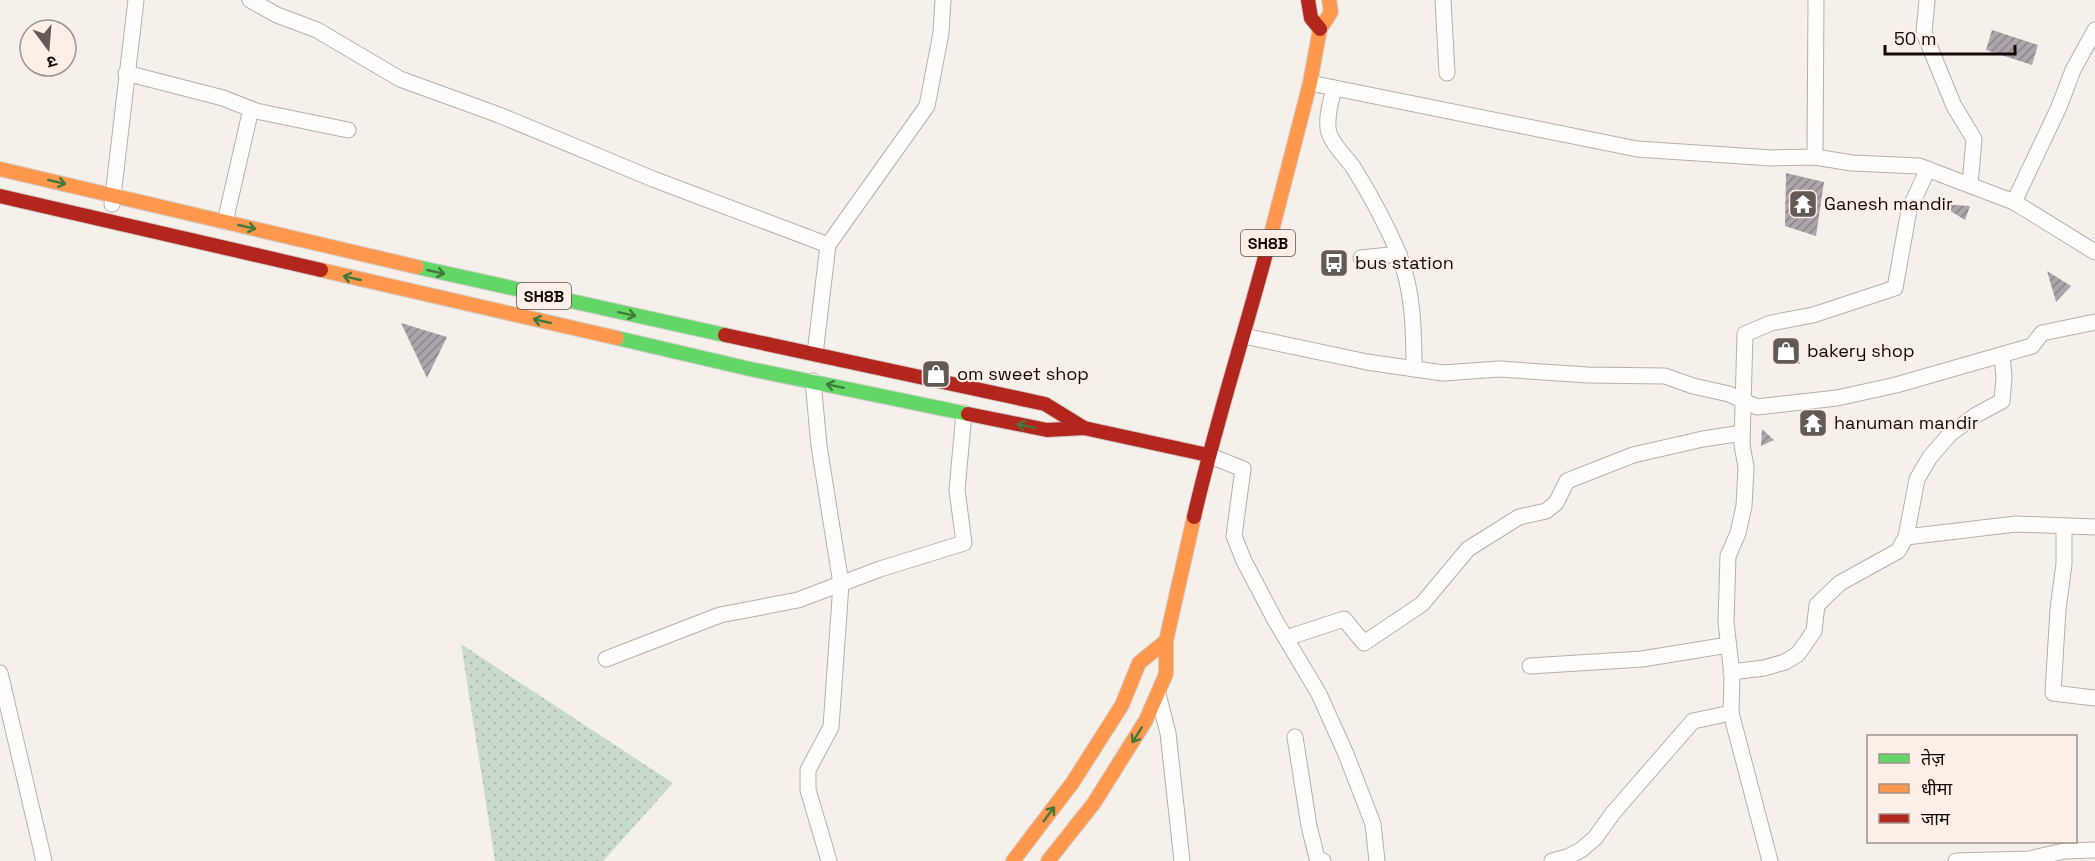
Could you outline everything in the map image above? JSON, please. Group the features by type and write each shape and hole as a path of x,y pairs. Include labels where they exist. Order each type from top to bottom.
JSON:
{"main road":[{"path":"1308,0 1311,18 1320,30"},
{"name":"SH8B","path":"0,196 813,381 1047,430 1084,428 1208,455 1244,336 1310,83 1320,30 1331,12 1329,0"},
{"name":"SH8B","path":"0,169 464,278 1045,405 1084,428"},
{"path":"1048,861 1094,803 1146,720 1166,674 1166,641 1208,455"},
{"path":"1013,861 1073,782 1122,705 1140,663 1166,641"}],"street":[{"path":"108,221 136,0"},
{"path":"250,0 277,15 316,30 400,79 499,115 643,175 828,245"},
{"path":"815,354 828,245 927,106 941,33 942,0"},
{"path":"1443,0 1447,73"},
{"path":"1815,157 1816,0"},
{"path":"1927,0 1924,33 1954,106 1974,139 1970,185"},
{"path":"2014,202 2059,107 2073,70 2095,30"},
{"path":"126,73 223,98 251,109 348,130"},
{"path":"1310,83 1637,149 1772,158 1815,157 1851,163 1919,166 2014,202 2095,252"},
{"path":"1334,88 1329,113 1329,132 1376,204 1399,254 1410,291 1414,369"},
{"path":"225,222 251,109"},
{"path":"1770,861 1731,713 1731,672 1726,622 1728,556 1738,533 1744,506 1746,468 1742,433 1744,334 1771,323 1813,315 1895,288 1900,250 1910,210 1928,169"},
{"path":"1361,258 1399,254"},
{"path":"1244,336 1367,362 1443,373 1499,369 1588,375 1665,376 1693,386 1729,394 1757,407 1837,398 1896,385 2032,346 2042,333 2095,322"},
{"path":"1731,672 1764,668 1785,662 1798,654 1814,631 1817,605 1840,583 1898,551 1906,537 1917,478 1930,456 1950,434 1976,415 2002,401 2004,378 2002,356"},
{"path":"813,381 819,446 841,584 831,727 808,770 808,790 829,861"},
{"path":"606,659 720,615 798,600 880,569 964,543 957,490 964,413"},
{"path":"1286,638 1344,618 1364,643 1422,604 1468,549 1519,518 1546,511 1556,503 1567,481 1634,455 1702,439 1742,433"},
{"path":"1208,455 1243,469 1234,536 1244,561 1319,694 1346,754 1373,824 1377,861"},
{"path":"1906,537 2016,524 2095,527"},
{"path":"2064,526 2064,564 2058,609 2053,693 2095,698"},
{"path":"1530,666 1642,659 1728,645"},
{"path":"0,673 44,861"},
{"path":"1158,694 1168,733 1182,861"},
{"path":"1552,861 1581,850 1594,838 1693,721 1731,713"},
{"path":"1295,737 1309,826 1317,858 1323,861"},
{"path":"1956,861 2029,859 2064,850 2095,850"}],"green space":[{"path":"461,644 673,783 603,861 495,861"}],"building":[{"path":"1992,30 2038,45 2032,65 1986,50"},
{"name":"Ganesh mandir","path":"1786,173 1824,182 1816,236 1785,226"},
{"path":"1939,204 1970,206 1965,220"},
{"path":"2047,271 2071,286 2056,302"},
{"path":"401,323 447,337 427,378"},
{"name":"bakery shop","path":"1796,337 1800,364 1775,363 1775,340"},
{"name":"hanuman mandir","path":"1802,418 1827,419 1811,428"},
{"path":"1762,429 1774,440 1761,446"}],"traffic: fast":[{"path":"417,267 725,335"},
{"path":"617,338 750,369 968,414"}],"traffic: slow":[{"path":"1269,242 1310,83 1320,29 1331,12 1329,0"},
{"path":"0,169 417,267"},
{"path":"321,270 617,338"},
{"path":"1048,861 1094,803 1146,720 1166,674 1166,641 1194,517"},
{"path":"1013,861 1073,782 1122,705 1139,663 1166,641"}],"traffic: jam":[{"path":"1308,0 1311,18 1320,29"},
{"path":"0,196 321,270"},
{"path":"1194,517 1269,242"},
{"path":"725,335 1045,404 1084,428"},
{"path":"968,414 1047,430 1084,428 1208,455"}],"place":[{"name":"Ganesh mandir","path":"1803,204"},
{"name":"bus station","path":"1334,263"},
{"name":"bakery shop","path":"1786,351"},
{"name":"om sweet shop","path":"936,374"},
{"name":"hanuman mandir","path":"1813,423"}]}
